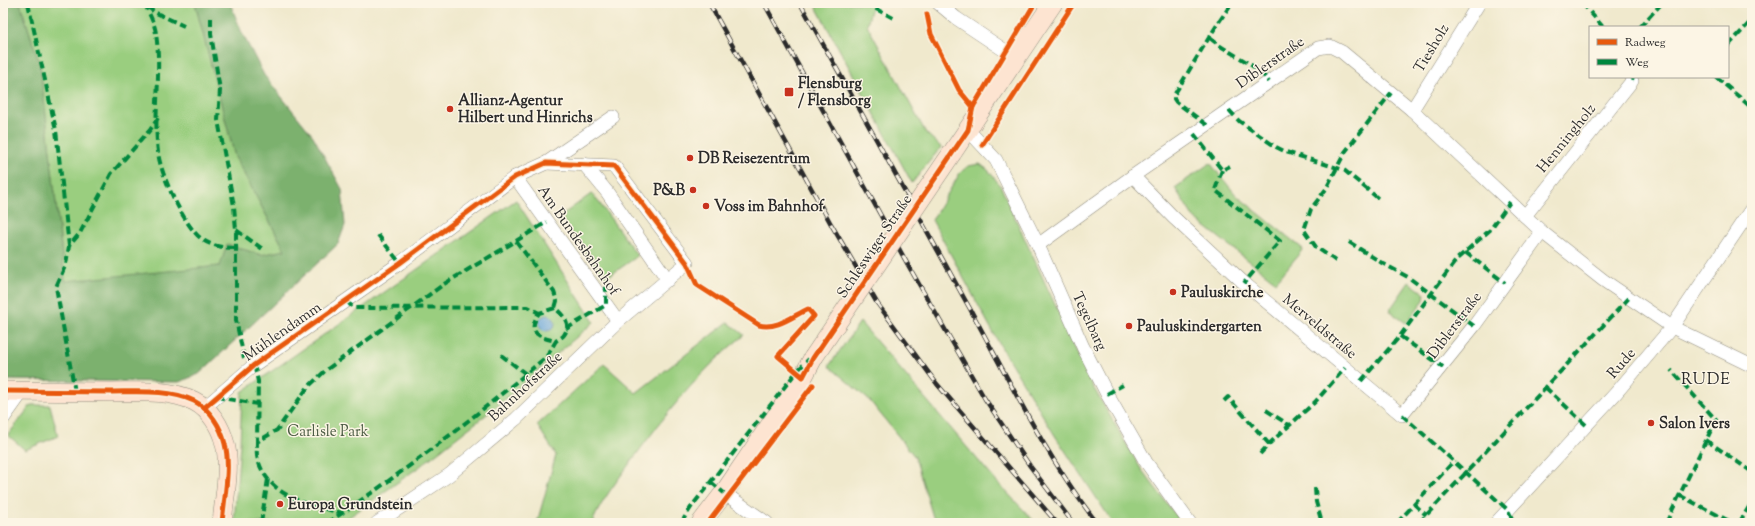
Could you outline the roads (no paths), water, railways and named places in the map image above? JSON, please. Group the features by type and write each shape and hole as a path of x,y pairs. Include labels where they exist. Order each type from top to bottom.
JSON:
{"main road":[{"name":"Schleswiger Straße","path":"701,523 803,377 814,358 1053,3"},
{"path":"3,391 156,392 183,397 194,401 204,408 214,419 225,444 227,457 222,523"}],"street":[{"path":"938,3 956,18 1016,58"},
{"name":"Tiesholz","path":"1412,110 1479,3"},
{"name":"Diblerstraße","path":"1038,245 1133,176 1318,48 1330,46 1342,52 1412,110 1524,216 1603,280 1672,327 1752,366"},
{"name":"Henningholz","path":"1524,216 1632,81"},
{"name":"Mühlendamm","path":"204,408 254,365 400,263 515,177 546,162 613,117"},
{"name":"Tegelbarg","path":"968,130 996,160 1038,245 1083,347 1107,394 1146,462 1190,523"},
{"name":"Am Bundesbahnhof","path":"546,162 614,166 688,263"},
{"path":"584,164 607,192 668,280"},
{"name":"Merveldstraße","path":"1133,176 1244,283 1402,415"},
{"name":"Am Bundesbahnhof","path":"515,177 618,321"},
{"name":"Rude","path":"1496,523 1616,393 1672,327 1752,208"},
{"name":"Diblerstraße","path":"1402,415 1474,326 1542,232"},
{"name":"Bahnhofstraße","path":"377,523 449,475 516,419 618,321 688,263"},
{"path":"3,419 23,391"},
{"path":"724,492 767,523"}],"water":[{"path":"544,315 550,315 555,320 553,329 550,331 544,331 539,326 539,320"}],"railway":[{"path":"709,3 831,224 877,303 937,384 1057,523"},
{"path":"764,3 908,265 985,399 1030,466 1073,523"},
{"path":"800,3 1029,418 1061,472 1097,523"}],"place":[{"name":"Flensburg / Flensborg","path":"789,92"},
{"name":"Allianz-Agentur Hilbert und Hinrichs","path":"450,109"},
{"name":"DB Reisezentrum","path":"690,158"},
{"name":"P&B","path":"693,190"},
{"name":"Voss im Bahnhof","path":"706,206"},
{"name":"Pauluskirche","path":"1173,292"},
{"name":"Pauluskindergarten","path":"1129,326"},
{"name":"Salon Ivers","path":"1651,423"},
{"name":"Europa Grundstein","path":"280,504"}],"district":[{"name":"RUDE","path":"1706,378"}],"park label":[{"name":"Carlisle Park","path":"328,431"}]}
